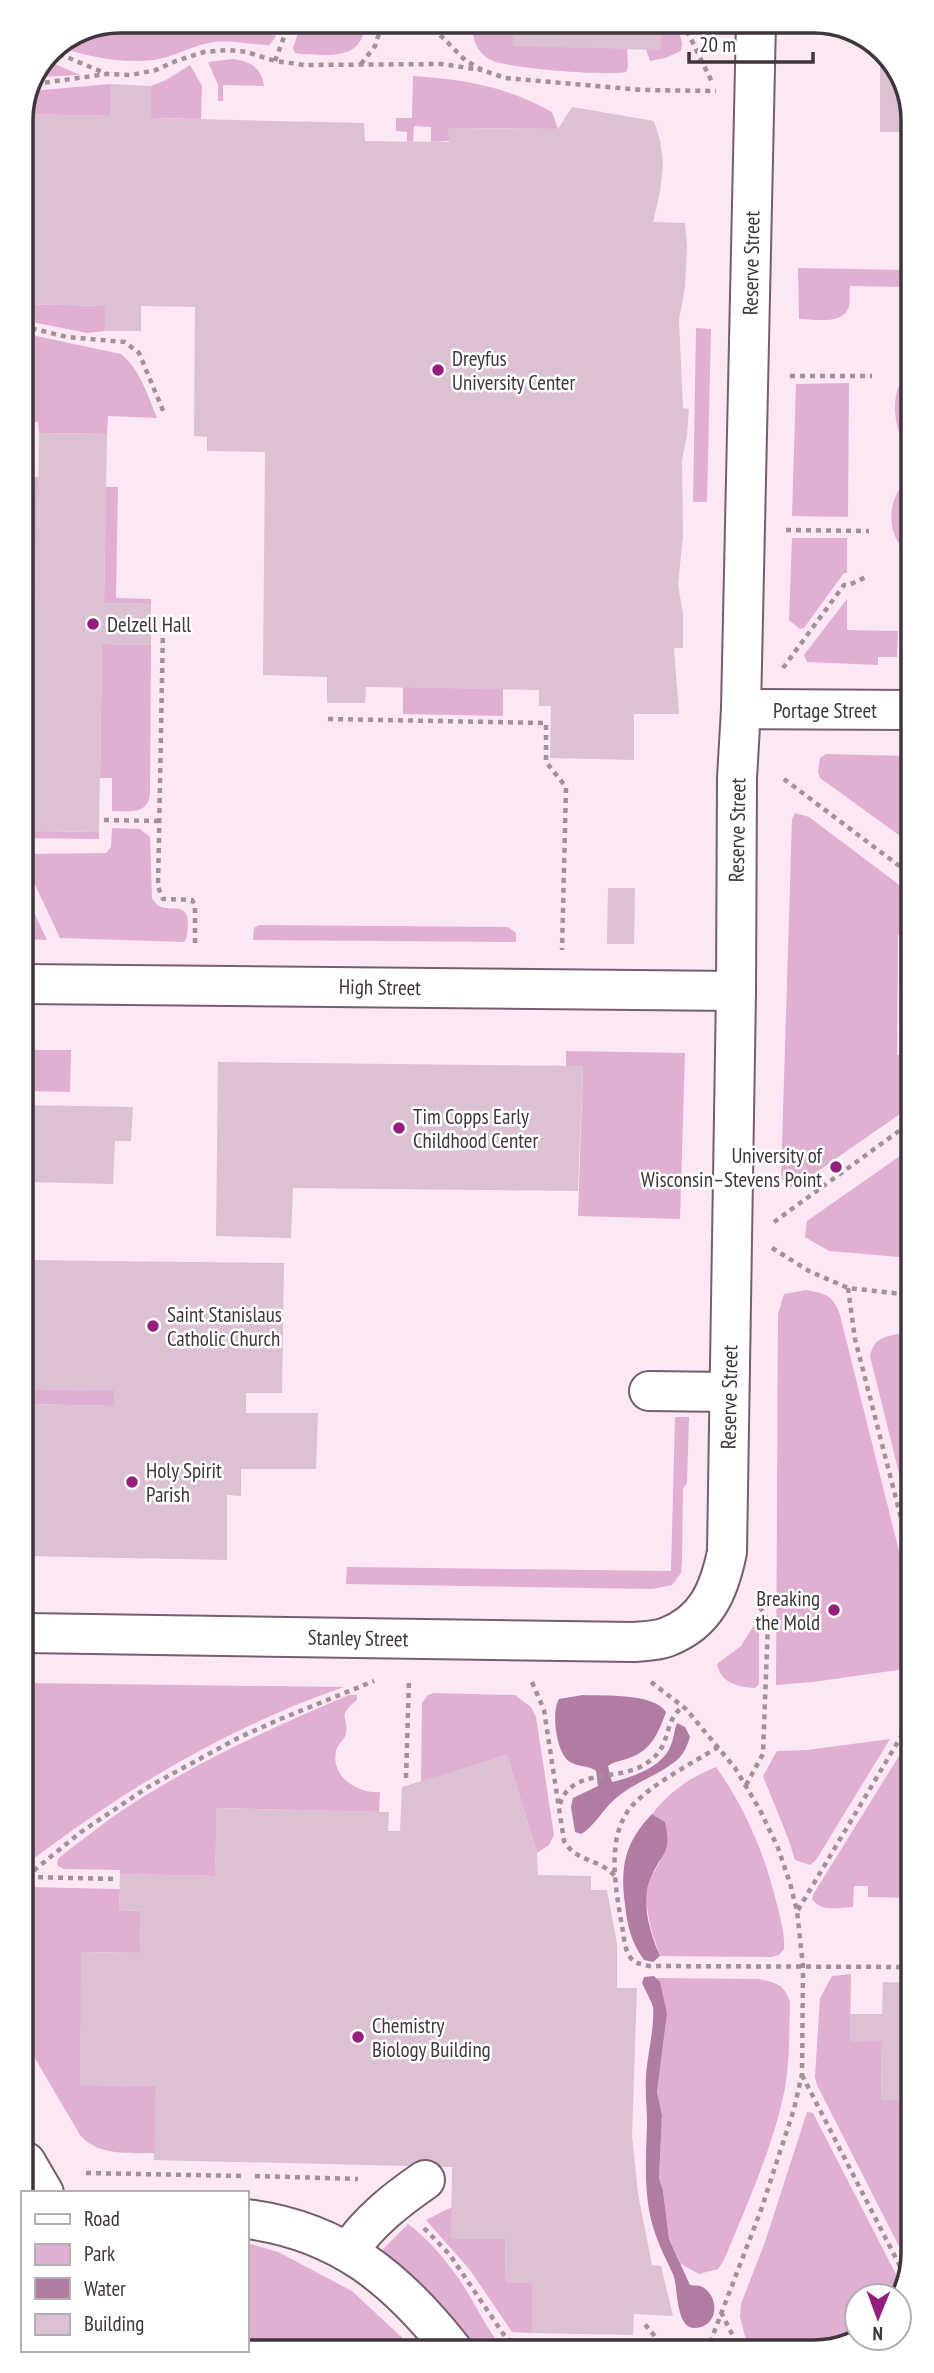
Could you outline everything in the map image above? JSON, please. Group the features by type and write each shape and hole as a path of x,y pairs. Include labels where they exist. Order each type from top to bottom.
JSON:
{"street":[{"name":"Reserve Street","path":"688,1627 707,1608 721,1581 727,1552 737,778 741,709 756,33"},
{"name":"Portage Street","path":"741,709 901,693"},
{"name":"High Street","path":"33,984 736,991"},
{"path":"649,1391 729,1392"},
{"name":"Stanley Street","path":"33,1633 634,1642 664,1638 688,1627"},
{"path":"33,2174 43,2191"},
{"path":"349,2251 360,2234 410,2191"},
{"path":"248,2219 288,2226 318,2236 349,2251 401,2294 444,2340"}],"path":[{"path":"275,61 286,33"},
{"path":"360,65 375,46 379,33"},
{"path":"438,33 465,60 482,70"},
{"path":"42,83 107,74 131,75 156,70 204,52 227,50 304,65 440,64 482,70 505,78 561,84 642,90 718,91 688,33"},
{"path":"63,56 107,74"},
{"path":"33,329 67,337 125,342 139,354 164,413"},
{"path":"782,376 872,376"},
{"path":"778,530 869,531"},
{"path":"781,670 844,585 868,576"},
{"path":"163,628 159,894 163,899 192,900 195,905 195,950"},
{"path":"328,719 546,723 546,762 566,788 562,951"},
{"path":"784,779 901,867"},
{"path":"104,820 160,821"},
{"path":"770,1224 901,1129"},
{"path":"771,1247 809,1271 848,1288 901,1294"},
{"path":"848,1288 855,1339 901,1518"},
{"path":"746,1785 763,1754 768,1621 757,1602"},
{"path":"33,1871 92,1824 148,1787 238,1738 382,1678"},
{"path":"406,1778 409,1679"},
{"path":"532,1682 544,1710 564,1841 576,1855 600,1863 616,1878"},
{"path":"651,1682 682,1706 718,1747 746,1785 778,1848 797,1911 803,1966 802,2074 794,2109 781,2154 711,2340"},
{"path":"559,1807 568,1789 579,1783 595,1777 628,1772 656,1756 665,1744 675,1713 682,1706"},
{"path":"797,1911 901,1736"},
{"path":"718,1747 638,1800 627,1812 618,1831 616,1878 625,1947 630,1956 637,1964 657,1966 901,1967"},
{"path":"33,1877 118,1879"},
{"path":"802,2074 900,2266"},
{"path":"410,2191 410,2214 450,2255 494,2322 509,2340"},
{"path":"721,2311 736,2340"},
{"path":"643,2322 658,2340"}],"green space":[{"path":"120,33 276,33 269,45 215,42 147,61 108,59 70,50 87,40"},
{"path":"298,33 363,33 354,48 341,54 295,53 293,48"},
{"path":"473,33 562,33 627,49 628,67 626,72 598,73 534,69 499,63 484,55"},
{"path":"661,33 680,33 681,51 650,61 646,49 660,50"},
{"path":"233,59 254,66 261,74 264,86 223,85 223,101 218,101 218,85 208,62"},
{"path":"55,64 80,75 46,77"},
{"path":"190,65 202,86 201,119 151,118 151,86"},
{"path":"413,76 467,82 519,96 552,112 558,129 449,128 449,141 431,142 431,127 414,126 413,142 407,141 407,132 396,131 396,118 412,118"},
{"path":"110,84 110,116 33,114 39,90"},
{"path":"798,268 901,270 901,287 850,286 849,307 839,317 826,320 799,319"},
{"path":"33,304 105,306 105,331 87,333 33,322"},
{"path":"696,328 711,329 707,502 693,502"},
{"path":"33,335 121,354 138,375 157,418 108,416 107,434 39,433 38,422 33,422"},
{"path":"901,382 901,433 895,409"},
{"path":"849,383 848,517 792,516 796,384"},
{"path":"33,477 38,477 36,595 33,595"},
{"path":"106,487 118,487 116,598 151,599 151,604 104,603"},
{"path":"901,487 901,546 892,527 891,516 896,495"},
{"path":"792,538 847,538 847,573 844,573 804,628 800,629 789,620"},
{"path":"847,599 847,630 898,631 897,657 878,657 878,665 807,662 804,655"},
{"path":"102,644 151,645 150,795 141,809 112,811 112,778 100,778"},
{"path":"403,687 503,689 503,716 403,714"},
{"path":"826,754 901,756 901,836 820,778 820,758"},
{"path":"795,813 809,817 901,886 897,1055 901,1055 901,1113 798,1185 790,1187 781,1178 792,819"},
{"path":"112,828 140,829 150,837 152,898 162,907 184,911 188,925 184,942 60,938 33,880 33,854 106,853 111,847"},
{"path":"33,831 99,832 99,839 33,838"},
{"path":"33,910 47,940 33,939"},
{"path":"259,925 508,927 516,933 516,942 253,940 254,928"},
{"path":"33,1050 71,1050 70,1092 33,1091"},
{"path":"566,1051 685,1053 680,1219 578,1216 583,1067 566,1067"},
{"path":"901,1155 901,1257 829,1251 805,1237 807,1221"},
{"path":"806,1290 828,1296 835,1303 840,1315 901,1559 901,1670 776,1685 778,1314 784,1294"},
{"path":"901,1334 901,1482 870,1356 874,1346 888,1336"},
{"path":"33,1389 114,1390 114,1406 33,1404"},
{"path":"675,1417 689,1417 687,1483 683,1489 681,1573 672,1585 653,1589 346,1584 347,1567 671,1571"},
{"path":"755,1624 759,1630 759,1684 755,1688 726,1680 717,1664 741,1646"},
{"path":"33,1683 344,1687 259,1721 179,1762 33,1859"},
{"path":"349,1695 357,1695 357,1700 345,1713 346,1734 337,1748 337,1767 346,1781 354,1786 380,1792 379,1812 217,1808 215,1876 120,1874 120,1870 63,1869 57,1865 61,1856 148,1794 204,1762"},
{"path":"428,1695 515,1695 531,1707 536,1717 554,1835 549,1845 537,1853 507,1755 421,1782 422,1703"},
{"path":"890,1739 816,1860 810,1865 795,1860 763,1776 777,1751 807,1750"},
{"path":"901,1753 901,1898 868,1897 868,1886 854,1886 853,1907 830,1908 815,1903 812,1899"},
{"path":"716,1767 745,1814 766,1865 783,1931 784,1949 779,1955 660,1956 645,1897 650,1878 660,1862 665,1822 652,1814 681,1786"},
{"path":"33,1887 120,1889 119,1910 141,1911 140,1953 82,1952 80,2085 156,2086 155,2153 105,2150 87,2142 80,2135 33,2055"},
{"path":"851,1974 850,2041 882,2041 881,2099 901,2100 901,2250 817,2085 815,2077 820,1998 832,1976"},
{"path":"656,1978 759,1979 779,1985 790,2002 789,2056 785,2088 766,2154 724,2260 718,2269 699,2274 681,2264 669,2239 659,2178 662,2115 657,2092 667,2014"},
{"path":"807,2112 813,2113 897,2276 896,2281 843,2282 843,2335 831,2338 746,2340 740,2317 741,2304 765,2242"},
{"path":"452,2207 452,2238 505,2239 506,2283 532,2283 532,2333 512,2332 470,2270 426,2220"},
{"path":"408,2224 426,2239 449,2266 495,2338 469,2338 442,2305 382,2250"},
{"path":"248,2243 278,2252 352,2291 405,2340 248,2340"}],"water":[{"path":"583,1695 651,1701 666,1712 649,1746 637,1755 608,1766 612,1782 638,1774 661,1759 671,1745 677,1723 685,1727 690,1737 677,1760 622,1793 581,1834 575,1832 571,1807 573,1798 598,1786 596,1771 573,1764 565,1757 558,1742 555,1713 559,1699"},
{"path":"652,1814 665,1822 667,1833 667,1847 651,1877 646,1896 650,1927 660,1956 653,1962 644,1960 630,1933 623,1878 630,1845"},
{"path":"654,1976 660,1982 667,2014 657,2092 662,2115 659,2178 669,2239 690,2285 700,2286 713,2300 714,2313 707,2324 701,2327 692,2328 682,2318 673,2274 656,2236 648,2204 646,2082 653,2007 642,1983 644,1977"}],"building":[{"path":"514,33 661,33 660,50 513,46"},
{"path":"881,65 896,92 901,132 880,132"},
{"name":"Dreyfus University Center","path":"110,84 151,86 151,118 364,123 365,141 449,142 448,128 558,129 572,107 654,121 663,163 653,222 685,223 687,246 685,287 679,320 683,408 689,409 682,460 683,535 678,585 683,614 683,648 674,648 679,714 634,714 634,760 550,758 551,706 539,706 539,690 366,687 365,703 327,703 327,677 263,675 265,452 207,451 207,437 194,436 195,307 141,306 141,331 105,331 105,306 33,304 33,114 110,116"},
{"name":"Delzell Hall","path":"39,433 107,434 104,603 151,604 151,645 102,644 99,832 33,831 33,595 36,595"},
{"path":"608,888 635,888 634,944 607,944"},
{"name":"Tim Copps Early Childhood Center","path":"218,1062 583,1066 578,1191 293,1188 291,1238 216,1236"},
{"path":"33,1105 133,1107 131,1141 115,1141 113,1184 33,1182"},
{"path":"33,1260 284,1263 282,1393 246,1393 246,1413 318,1413 316,1469 241,1469 241,1496 227,1495 227,1560 33,1556 33,1404 114,1406 114,1390 33,1389"},
{"name":"Chemistry Biology Building","path":"507,1755 537,1853 538,1875 591,1876 591,1890 607,1890 617,1944 617,1988 637,1988 632,2135 638,2194 652,2265 661,2266 673,2316 634,2314 633,2335 532,2333 532,2283 506,2283 505,2239 451,2239 452,2167 154,2160 156,2086 80,2085 81,1952 140,1953 141,1911 119,1910 120,1874 215,1876 216,1808 389,1812 388,1831 400,1831 402,1787"},
{"path":"883,1982 901,1983 901,2100 881,2100 882,2041 850,2042 850,2014 882,2014"}],"place":[{"name":"Dreyfus University Center","path":"438,370"},
{"name":"Delzell Hall","path":"93,624"},
{"name":"Tim Copps Early Childhood Center","path":"399,1128"},
{"name":"University of Wisconsin–Stevens Point","path":"836,1167"},
{"name":"Saint Stanislaus Catholic Church","path":"153,1326"},
{"name":"Holy Spirit Parish","path":"132,1482"},
{"name":"Breaking the Mold","path":"834,1610"},
{"name":"Chemistry Biology Building","path":"358,2037"}]}
